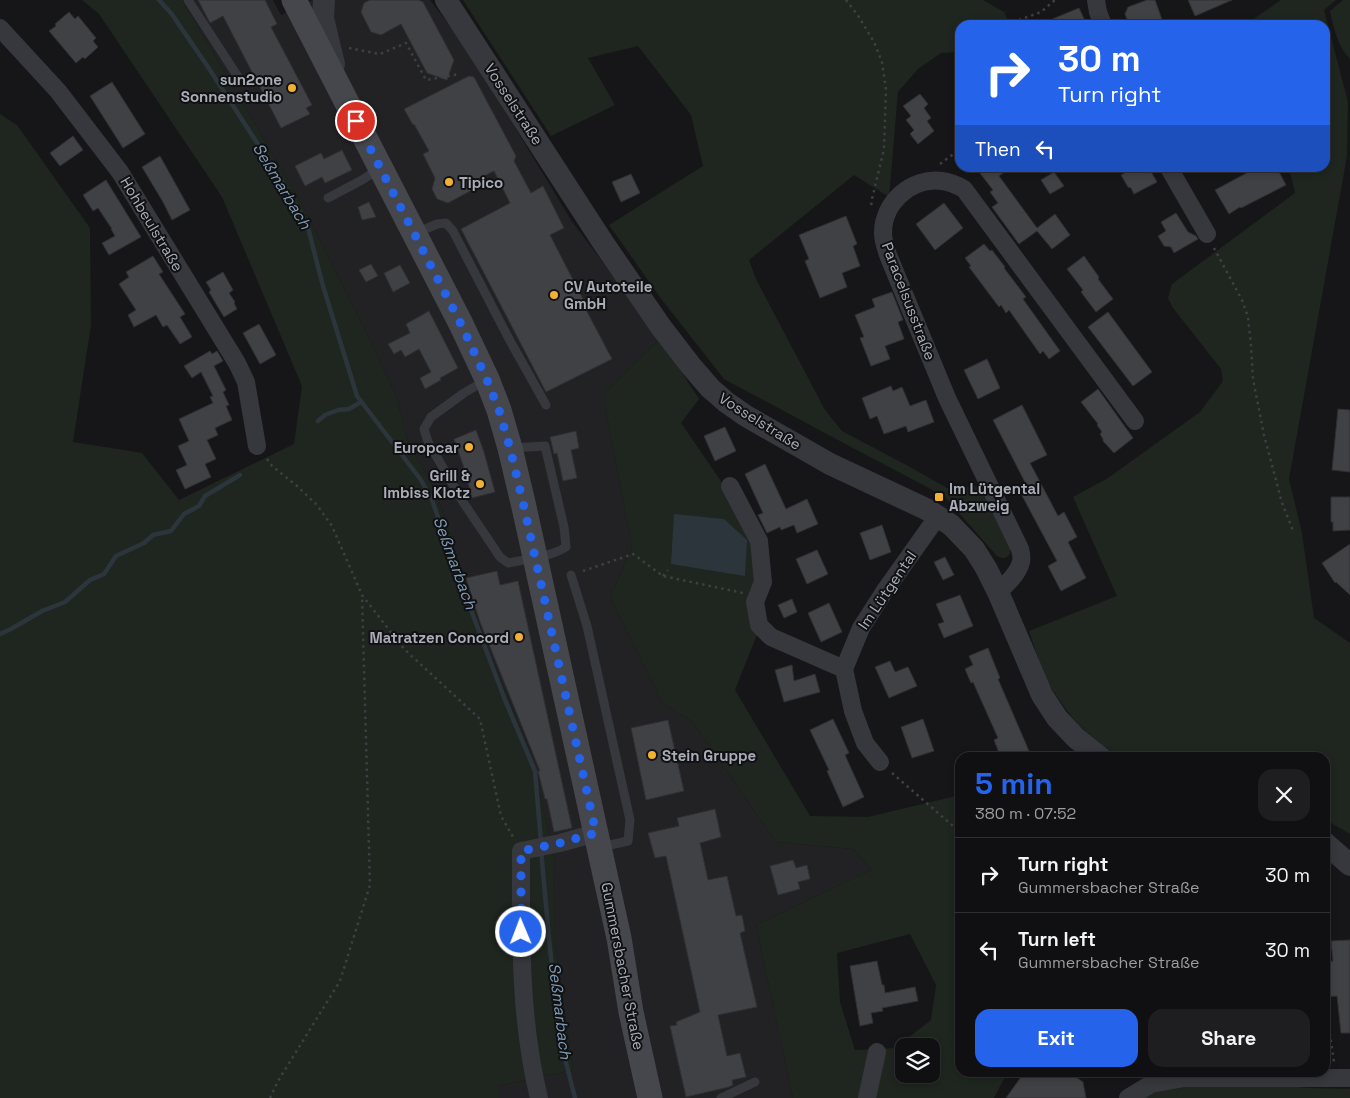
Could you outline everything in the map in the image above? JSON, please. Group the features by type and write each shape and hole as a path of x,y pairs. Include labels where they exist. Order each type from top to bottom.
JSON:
{"main road":[{"name":"Gummersbacher Straße","path":"294,0 461,324 499,410 510,448 619,938 631,1012 650,1098"}],"street":[{"path":"324,0 323,18 340,90"},
{"name":"Vosselstraße","path":"446,0 604,244 661,327 691,366 710,388 746,416 830,464 919,506 951,525 974,549 986,568 1042,695 1057,718 1076,738 1094,752"},
{"path":"1096,0 1101,20"},
{"name":"Hohbeulstraße","path":"0,28 58,91 125,180 237,363 246,382 257,446"},
{"path":"1170,172 1207,234"},
{"name":"Paracelsusstraße","path":"998,592 1009,583 1016,572 1021,561 1020,549 947,398 888,255 883,231 885,220 894,201 915,184 928,181 941,181 964,189 1135,421"},
{"path":"730,486 759,541 763,582 754,602 759,625 771,637 844,669 853,711 865,743 880,762"},
{"name":"Im Lütgental","path":"844,669 861,628 938,516"},
{"path":"539,1098 532,1071 524,1009 521,851 560,843 597,840"},
{"path":"1330,847 1350,865"},
{"path":"868,1098 877,1052"},
{"path":"1128,1098 1151,1084 1184,1078 1211,1077"},
{"path":"1317,1077 1343,1078"}],"lane":[{"path":"188,0 240,80"},
{"path":"328,198 362,180 380,167"},
{"path":"414,234 437,224 446,223 453,231 509,340 546,405"},
{"path":"487,380 464,393 431,416 424,429 428,442 463,502 500,557 508,563 561,551 566,547 564,527 545,446 510,448"},
{"path":"571,575 587,626 630,820 628,842 597,840"},
{"path":"721,1098 755,1082"}],"path":[{"path":"846,0 874,42 882,62 886,90 884,149 872,198 871,210 872,220 883,231"},
{"path":"1019,20 1042,12 1055,0"},
{"path":"328,44 380,54 406,43 426,80 459,74"},
{"path":"940,164 955,153"},
{"path":"1207,234 1242,300 1248,317 1252,379 1264,435 1282,503 1294,533"},
{"path":"257,446 272,466 317,505 332,526 362,596 404,649 480,719 501,816 521,851"},
{"path":"571,575 633,554 663,576 744,593 754,602"},
{"path":"663,576 668,570"},
{"path":"270,1098 278,1081 340,981 370,885 362,596"},
{"path":"880,762 955,828"},
{"path":"1330,1022 1343,1078"}],"shaded area":[{"path":"82,0 182,0 300,201 396,396 409,445 436,492 486,645 529,748 554,856 555,943 573,1070 498,1086 498,1098 0,1098 0,114 17,125 90,228 91,325 73,442 142,453 179,500 294,444 302,386 222,197 99,14"},
{"path":"182,0 273,0 281,15 312,0 430,0 468,50 571,220 660,339 603,395 632,548 610,597 663,704 692,721 776,842 854,849 871,870 756,925 793,1098 498,1098 498,1086 573,1070 555,943 554,856 529,748 486,645 436,492 409,445 396,396 300,201"},
{"path":"463,0 983,0 1004,12 1008,20 955,20 955,52 941,53 918,69 898,92 889,197 854,175 749,260 756,279 825,410 842,431 947,488 981,486 1010,547 1009,556 1001,558 997,556 944,496 724,379 662,300 609,225 703,166 691,115 638,46 588,58 615,105 551,136"},
{"path":"1281,0 1336,0 1324,10 1327,20 1252,20"},
{"path":"1343,0 1350,0 1350,59 1339,43 1330,11"},
{"path":"1330,33 1348,102 1347,156 1289,479 1302,533 1314,618 1350,643 1350,834 1330,823 1330,752 1112,752 1086,731 1064,707 1045,678 1029,631 1117,596 1073,497 1108,478 1200,412 1223,381 1221,369 1173,308 1168,298 1172,284 1295,193 1290,172 1330,172"},
{"path":"660,339 699,399 681,423 725,487 755,540 758,632 735,690 810,816 868,817 955,796 955,1077 1005,1077 994,1098 793,1098 756,925 871,870 854,849 776,842 692,721 663,704 610,597 632,548 603,395","holes":["910,934 936,985 931,1020 908,1038 940,1038 940,1083 895,1083 895,1048 855,1050 840,1002 837,953"]},
{"path":"674,514 724,519 747,540 745,576 671,564"},
{"path":"1170,1085 1273,1085 1350,1089 1350,1098 1137,1098"}],"building":[{"path":"198,0 265,0 277,24 271,27 312,105 306,108 310,114 281,128 223,16 210,23"},
{"path":"370,0 418,0 423,2 454,60 447,80 427,73 401,24 381,35 371,32 361,12 364,3"},
{"path":"1147,0 1155,0 1162,20 1128,20 1125,14 1128,7"},
{"path":"1188,0 1232,0 1195,16"},
{"path":"1079,8 1085,20 1050,20"},
{"path":"69,12 75,19 78,16 96,38 93,41 98,47 85,59 83,57 76,63 49,31"},
{"path":"469,76 474,77 516,156 514,161 531,193 543,186 564,228 550,235 612,359 546,392 461,229 510,203 494,171 472,182 476,188 448,203 437,199 432,189 435,178 423,154 429,151 404,109"},
{"path":"112,82 145,134 123,148 90,96"},
{"path":"920,94 928,104 924,108 931,118 927,121 934,131 918,144 910,134 914,130 906,120 911,116 903,106"},
{"path":"73,136 83,150 60,166 50,153"},
{"path":"342,150 352,170 325,183 322,177 305,186 295,166 321,153 324,159"},
{"path":"160,156 190,210 172,220 142,167"},
{"path":"979,172 1004,172 999,176 1037,228 1055,214 1070,235 1052,249 1037,231 1019,244 992,207 998,203 990,192 993,190"},
{"path":"1054,172 1064,186 1050,194 1041,180"},
{"path":"1127,172 1151,172 1157,182 1134,194 1121,175"},
{"path":"1249,172 1279,172 1286,185 1229,214 1215,190"},
{"path":"631,174 640,193 621,202 612,182"},
{"path":"106,180 141,237 109,255 102,243 115,236 112,229 98,208 93,211 83,195"},
{"path":"369,202 376,217 362,220 358,207"},
{"path":"944,203 963,228 935,250 916,224"},
{"path":"1176,213 1188,232 1198,239 1174,253 1171,247 1164,246 1158,236 1166,231 1161,222"},
{"path":"846,216 857,244 853,246 860,266 842,273 847,287 820,298 805,261 809,259 799,235"},
{"path":"984,244 990,251 992,250 1005,267 1026,297 1023,299 1060,351 1049,359 1043,351 1040,354 1009,310 1006,313 1001,305 999,307 969,267 971,266 965,258"},
{"path":"153,256 163,272 159,274 185,314 180,317 192,337 180,344 167,325 163,327 156,315 134,327 128,315 136,310 119,284 129,277 126,272"},
{"path":"1084,256 1113,299 1096,312 1081,292 1083,290 1067,269"},
{"path":"371,264 378,276 366,282 359,270"},
{"path":"400,265 410,283 393,292 384,273"},
{"path":"223,272 233,290 229,293 237,309 224,317 209,292 211,290 206,282"},
{"path":"892,292 903,320 898,322 904,339 885,346 890,359 871,366 860,338 864,337 855,315 875,307 872,299"},
{"path":"429,311 458,368 425,389 420,378 431,372 419,349 405,357 401,350 394,354 388,344 410,333 406,324"},
{"path":"1108,312 1152,372 1133,386 1088,327"},
{"path":"259,324 276,355 260,364 243,333"},
{"path":"210,351 212,354 217,351 223,361 214,366 226,390 223,392 229,405 226,406 232,420 215,428 218,435 207,440 216,459 205,464 211,477 185,489 176,470 187,465 178,446 189,441 179,419 213,403 210,397 213,396 201,372 192,378 184,366"},
{"path":"987,359 1000,388 978,399 964,370"},
{"path":"891,386 893,391 902,387 910,406 926,400 934,422 908,432 906,426 884,434 877,416 870,419 862,398"},
{"path":"1098,389 1133,438 1114,453 1103,441 1100,434 1102,432 1098,424 1081,402"},
{"path":"1022,405 1047,455 1030,463 1058,516 1064,512 1077,537 1068,542 1086,578 1061,591 1048,566 1057,561 1019,490 1027,486 993,420"},
{"path":"1338,409 1350,410 1350,472 1332,470"},
{"path":"725,427 736,451 715,461 704,436"},
{"path":"476,430 495,492 472,498 454,439"},
{"path":"576,431 579,448 571,450 577,478 563,481 557,453 554,454 550,437"},
{"path":"765,464 786,509 807,499 818,524 797,533 794,525 781,530 780,527 767,533 758,515 763,513 745,474"},
{"path":"1331,497 1350,497 1350,530 1333,531"},
{"path":"882,525 891,552 870,560 860,533"},
{"path":"1350,544 1350,595 1335,583 1322,563"},
{"path":"817,550 828,574 807,584 796,559"},
{"path":"945,557 954,575 943,580 934,562"},
{"path":"497,571 500,585 518,581 572,828 554,832 547,799 545,799 538,771 540,771 480,622 466,578"},
{"path":"960,595 973,626 944,638 938,624 944,622 936,604"},
{"path":"792,599 797,612 784,618 778,605"},
{"path":"829,603 842,632 821,642 808,613"},
{"path":"988,648 1000,678 998,679 1029,752 999,752 994,740 998,738 973,682 971,683 965,669 973,665 969,656"},
{"path":"890,661 895,672 908,667 917,686 889,698 875,667"},
{"path":"792,665 794,681 815,674 820,692 784,702 775,670"},
{"path":"833,719 849,753 845,755 864,797 843,807 827,771 829,770 810,730"},
{"path":"923,719 934,751 912,758 901,727"},
{"path":"668,720 684,791 646,800 631,728"},
{"path":"715,809 721,837 700,843 708,880 727,876 736,916 742,915 745,931 740,933 757,1007 718,1015 727,1056 740,1053 746,1077 732,1080 733,1085 729,1087 686,1097 670,1026 677,1025 676,1022 700,1012 666,856 655,858 648,833 679,826 677,818"},
{"path":"793,860 796,868 807,865 810,879 798,882 800,889 778,895 770,866"},
{"path":"1350,940 1350,1033 1341,1033 1337,996 1330,997 1330,961 1333,961 1331,941"},
{"path":"877,961 885,993 915,987 918,1001 882,1008 883,1011 871,1013 873,1023 860,1026 850,966"},
{"path":"1021,1077 1076,1077 1083,1082 1086,1098 1006,1098"}],"waterway":[{"name":"Seßmarbach","path":"159,0 171,13 208,67 307,224 323,286 357,396 421,480 432,500 505,700 535,771 541,842"},
{"path":"318,421 325,415 338,410 349,409 361,402"},
{"path":"0,634 42,611 65,602 90,580 104,574 116,556 144,543 153,535 171,531 184,514 199,506 205,496 240,475"},
{"name":"Seßmarbach","path":"541,850 561,1043 575,1098"}],"place":[{"name":"sun2one Sonnenstudio","path":"292,88"},
{"name":"Tipico","path":"449,182"},
{"name":"CV Autoteile GmbH","path":"554,295"},
{"name":"Europcar","path":"469,447"},
{"name":"Grill & Imbiss Klotz","path":"480,484"},
{"name":"Im Lütgental Abzweig","path":"939,497"},
{"name":"Matratzen Concord","path":"519,637"},
{"name":"Stein Gruppe","path":"652,755"}],"route":[{"path":"356,121 461,324 499,410 524,507 596,833 521,851 521,932"}]}
